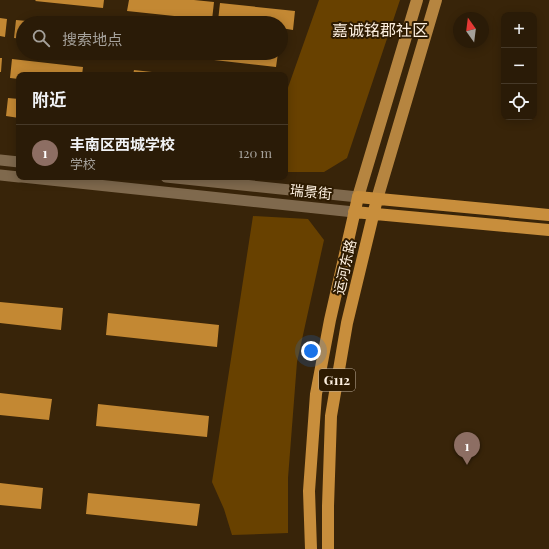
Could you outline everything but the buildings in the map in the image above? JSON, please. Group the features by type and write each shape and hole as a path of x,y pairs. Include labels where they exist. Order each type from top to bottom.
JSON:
{"highway":[{"name":"瑞景街","path":"358,197 549,215"},
{"name":"运河东路","path":"311,549 309,491 316,394 330,320 358,197"},
{"name":"运河东路","path":"328,549 331,416 347,323 377,199"},
{"name":"瑞景街","path":"354,212 549,230"}],"main road":[{"name":"运河东路","path":"358,197 417,0"},
{"name":"运河东路","path":"377,199 436,0"}],"street":[{"path":"0,160 16,162"},
{"name":"瑞景街","path":"0,175 16,177"},
{"name":"瑞景街","path":"49,180 354,212"},
{"name":"瑞景街","path":"195,180 358,197"}],"shaded area":[{"path":"319,0 400,0 347,158 324,172 288,172 288,88"},
{"path":"253,216 308,219 324,240 297,362 288,478 288,533 232,535 224,509 212,482"}],"place":[{"name":"丰南区西城学校","path":"467,465"}],"district":[{"name":"嘉诚铭郡社区","path":"380,30"}]}
